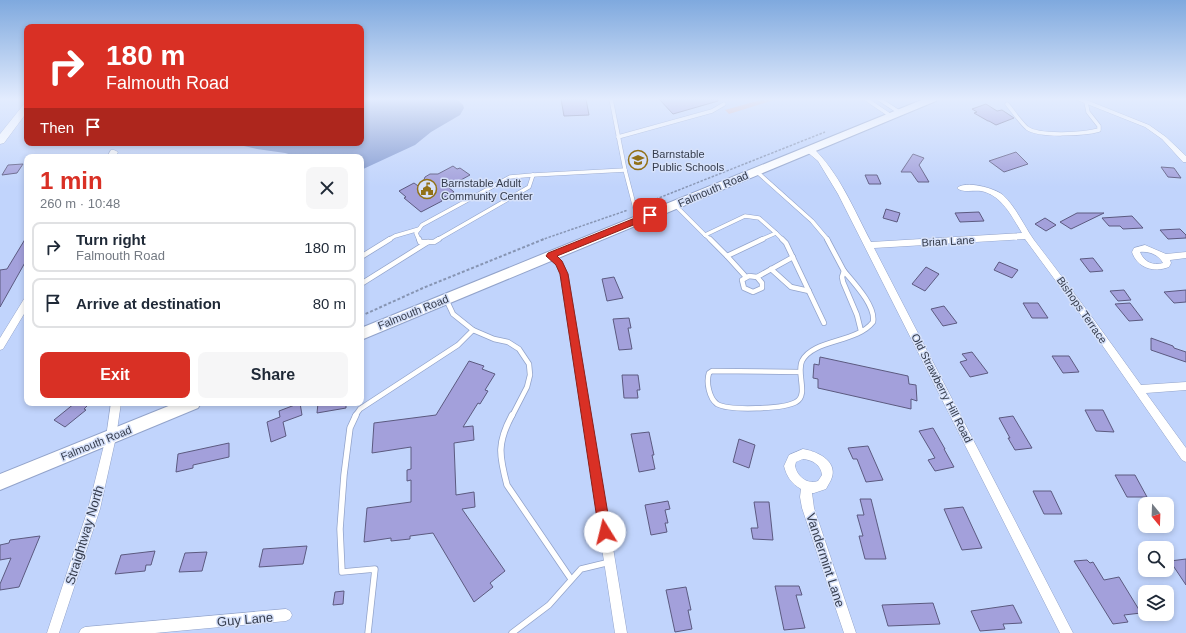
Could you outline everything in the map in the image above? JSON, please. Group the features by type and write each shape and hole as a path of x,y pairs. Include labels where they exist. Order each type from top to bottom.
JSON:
{"main road":[{"name":"Falmouth Road","path":"364,333 859,129"},
{"name":"Falmouth Road","path":"0,482 186,406"}],"street":[{"path":"0,141 10,129"},
{"path":"1151,129 1164,138 1186,160"},
{"name":"Old Strawberry Hill Road","path":"809,149 821,160 842,194 1067,633"},
{"name":"Bishops Terrace","path":"961,188 984,189 999,197 1027,236 1057,273 1186,457"},
{"name":"Brian Lane","path":"869,245 1027,236"},
{"path":"1164,257 1186,255"},
{"path":"551,256 559,264 564,274 621,633"},
{"path":"0,346 24,306"},
{"path":"1138,389 1186,386"},
{"name":"Straightway North","path":"53,633 94,509 111,437 116,406"},
{"name":"Vandermint Lane","path":"807,487 806,497 808,508 850,633"},
{"name":"Guy Lane","path":"84,633 286,615"}],"lane":[{"path":"616,129 624,170 638,220"},
{"path":"618,137 649,129"},
{"path":"1028,129 1064,134 1093,132 1099,130 1099,129"},
{"path":"533,175 529,187 434,242 420,242 416,233 422,225 510,176 624,170"},
{"path":"756,171 812,220 827,239 844,271 856,285 874,320 873,324 861,331 847,338 820,347 805,356 800,363 799,372 801,396 800,400 794,403 776,406 726,407 719,406 713,401 709,394 707,377 709,373 712,372 799,372"},
{"path":"675,205 746,276 757,277 793,257"},
{"path":"705,235 745,216 759,218 786,243 824,323"},
{"path":"364,256 395,236 419,229"},
{"path":"727,256 776,233"},
{"path":"364,283 428,242"},
{"path":"770,269 790,287 797,290 809,291"},
{"path":"844,271 842,276 843,282 857,315 861,331"},
{"path":"746,276 742,280 742,285 746,290 753,292 760,290 763,286 757,277"},
{"path":"446,299 453,314 473,330 494,339 508,342 519,349 529,364 530,375 527,387 504,430 500,445 502,467 507,485 571,580"},
{"path":"368,633 375,569 342,572 340,529 344,475 350,428 360,409 458,345 473,330"},
{"path":"512,633 549,604 582,570 610,562"}],"water":[{"path":"364,129 437,129 415,145 364,169 364,154 288,154 244,146 364,146"}],"building":[{"path":"1016,152 1028,164 1004,172 989,161"},
{"path":"913,154 924,158 919,165 929,182 918,182 911,172 901,172"},
{"path":"23,164 17,173 2,175 8,165"},
{"name":"Barnstable Adult Community Center","path":"453,166 457,169 460,168 470,175 448,187 454,192 441,199 442,201 421,212 404,198 406,197 399,191 414,183 421,188 425,177 430,174 438,174"},
{"path":"1161,167 1174,168 1181,178 1168,177"},
{"path":"865,175 877,175 881,184 869,184"},
{"path":"886,209 900,213 897,222 883,218"},
{"path":"979,212 984,221 960,222 955,213"},
{"path":"1077,213 1104,213 1071,229 1060,222"},
{"path":"1132,216 1143,228 1123,229 1120,226 1109,226 1102,218"},
{"path":"1045,218 1056,225 1046,231 1035,224"},
{"path":"1180,229 1186,235 1186,238 1168,239 1160,230"},
{"path":"24,241 24,264 0,307 0,270 7,269"},
{"path":"1093,258 1103,271 1090,272 1080,259"},
{"path":"999,262 1018,270 1012,278 994,270"},
{"path":"926,267 939,274 925,291 912,284"},
{"path":"614,277 623,298 607,301 602,279"},
{"path":"1124,290 1131,300 1118,301 1110,291"},
{"path":"1186,290 1186,302 1174,303 1164,292"},
{"path":"1023,303 1038,303 1048,318 1032,318"},
{"path":"1130,303 1143,320 1129,321 1115,304"},
{"path":"944,306 957,323 943,326 931,309"},
{"path":"629,318 631,328 628,328 632,349 619,350 613,319"},
{"path":"1151,338 1186,352 1186,362 1151,350"},
{"path":"972,352 988,373 970,377 960,362 967,360 962,354"},
{"path":"1052,356 1069,356 1079,372 1063,373"},
{"path":"820,357 908,376 909,384 916,385 917,401 911,399 911,409 818,388 818,379 813,378 814,364 819,365"},
{"path":"469,361 484,366 482,369 495,374 485,390 488,391 480,404 478,403 463,427 473,426 474,440 454,443 456,495 474,492 475,507 462,509 505,571 490,583 493,587 474,602 433,533 410,536 410,539 391,541 391,538 364,542 367,508 411,502 411,480 407,481 407,470 411,469 411,447 372,453 374,423 436,415"},
{"path":"622,375 638,375 640,390 637,390 638,398 624,398"},
{"path":"71,406 87,406 84,409 86,410 65,427 54,420"},
{"path":"292,406 300,406 302,415 283,422 286,436 271,442 267,422 280,417 279,411"},
{"path":"318,406 346,406 346,408 317,413"},
{"path":"1085,410 1103,410 1114,432 1096,431"},
{"path":"1013,416 1032,448 1015,450 999,418"},
{"path":"933,428 954,467 935,471 928,460 935,458 919,431"},
{"path":"649,432 654,455 652,455 655,469 639,472 631,434"},
{"path":"739,439 755,445 749,468 733,462"},
{"path":"229,443 229,457 193,465 193,468 176,472 178,454"},
{"path":"868,446 883,480 866,482 857,459 853,459 848,448"},
{"path":"1115,475 1135,475 1147,497 1127,497"},
{"path":"1033,491 1051,491 1062,514 1044,514"},
{"path":"860,499 871,499 886,559 865,559 859,536 863,536 857,515 864,515"},
{"path":"668,501 670,509 665,510 668,523 665,523 667,532 651,535 645,505"},
{"path":"754,502 769,502 773,540 753,539 751,528 758,528"},
{"path":"963,507 982,548 962,550 944,509"},
{"path":"40,536 19,587 0,590 0,584 11,558 0,560 0,545 9,543 10,540"},
{"path":"307,546 303,564 259,567 263,549"},
{"path":"155,551 151,565 146,565 145,571 115,574 121,555"},
{"path":"207,552 202,571 179,572 185,553"},
{"path":"1186,559 1186,585 1174,567 1174,560"},
{"path":"1087,560 1090,563 1093,562 1104,580 1119,577 1138,608 1138,613 1124,615 1128,622 1113,624 1074,561"},
{"path":"775,586 799,586 802,595 796,595 805,628 784,630"},
{"path":"686,587 691,610 688,610 692,629 675,632 666,590"},
{"path":"344,591 343,604 333,605 335,592"},
{"path":"933,603 940,624 888,626 882,605"},
{"path":"1013,605 1022,623 1003,624 1005,629 980,631 971,611"}],"place":[{"name":"Barnstable Public Schools","path":"638,160"},
{"name":"Barnstable Adult Community Center","path":"427,189"}],"route":[{"path":"605,532 564,274 559,264 551,256 650,215"}]}
